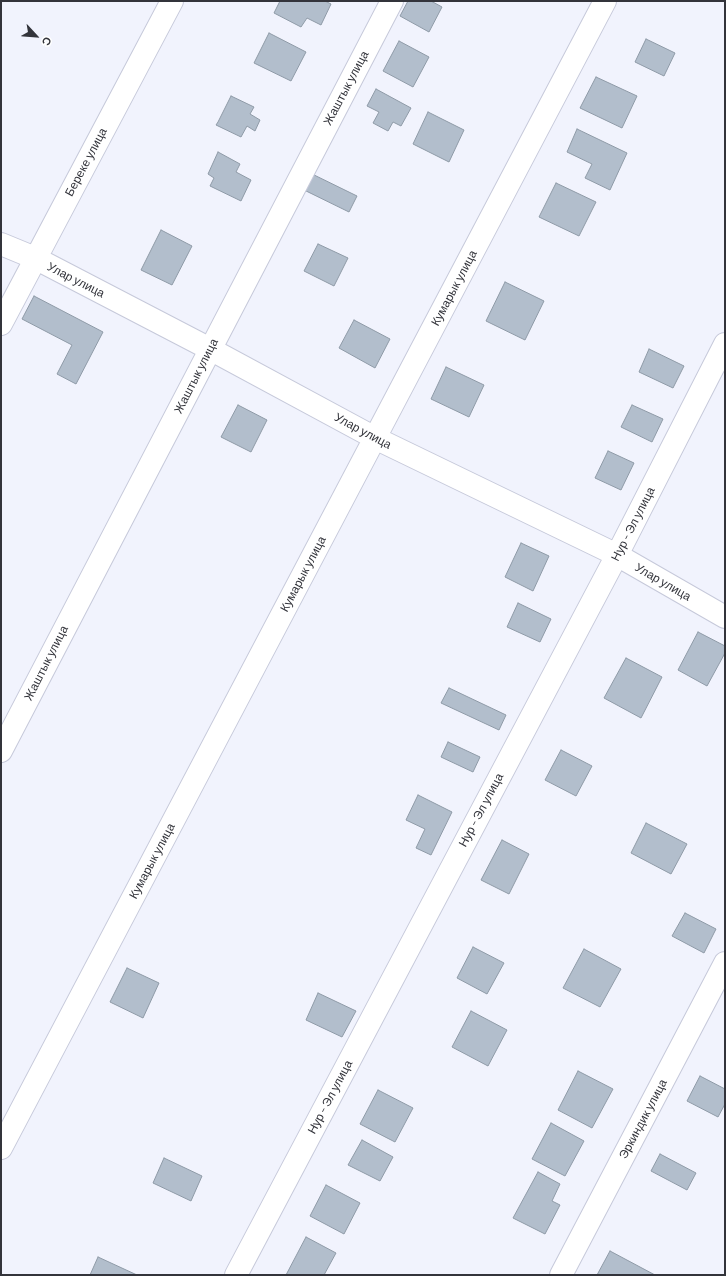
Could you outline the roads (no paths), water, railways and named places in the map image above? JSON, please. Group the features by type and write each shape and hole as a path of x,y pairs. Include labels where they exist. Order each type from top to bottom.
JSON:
{"street":[{"name":"Береке улица","path":"1,324 172,1"},
{"name":"Жаштык улица","path":"1,751 392,1"},
{"name":"Кумарык улица","path":"1,1148 605,1"},
{"name":"Улар улица","path":"1,244 35,258 210,348 375,438 617,555 725,617"},
{"name":"Нур - Эл улица","path":"236,1275 617,555 725,344"},
{"name":"Эркиндик улица","path":"561,1275 725,963"}]}
